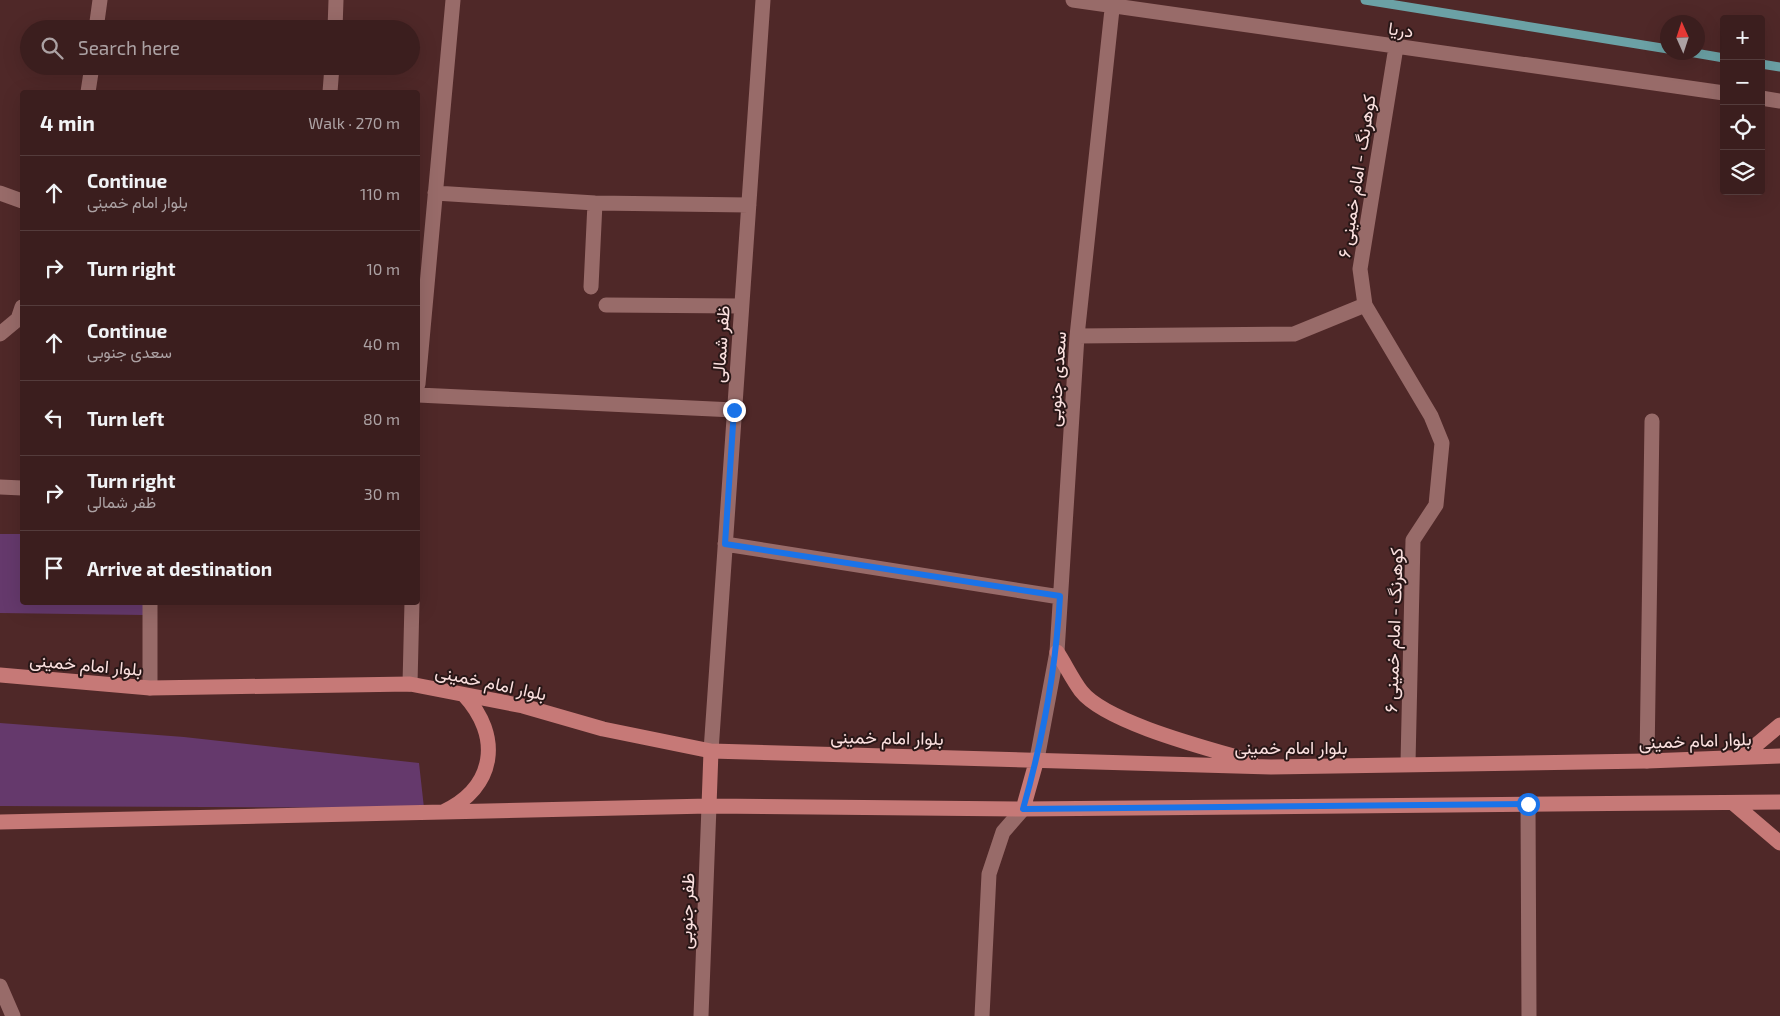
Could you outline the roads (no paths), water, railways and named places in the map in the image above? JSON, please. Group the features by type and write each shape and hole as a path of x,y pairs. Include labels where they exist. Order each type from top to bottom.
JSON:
{"main road":[{"path":"1057,652 1082,692 1102,708 1129,721 1174,738 1271,767"},
{"name":"بلوار امام خمینی","path":"0,675 150,688 410,684 523,706 602,729 712,752 1037,759 1271,767 1648,761 1780,756"},
{"path":"442,813 468,797 484,771 488,756 488,739 484,722 464,695"},
{"path":"1742,756 1780,725"},
{"path":"709,806 712,752"},
{"path":"1023,809 1037,759"},
{"path":"0,822 709,806 1023,809 1780,802"},
{"path":"1733,803 1780,843"}],"street":[{"path":"97,20 100,0"},
{"path":"335,20 336,0"},
{"path":"420,360 453,0"},
{"name":"ظفر شمالی","path":"712,752 763,0"},
{"name":"دریا","path":"1072,0 1113,3 1396,47 1720,92"},
{"name":"سعدی جنوبی","path":"1037,759 1057,652 1077,336 1113,3"},
{"name":"کوهرنگ - امام خمینی ۶","path":"1396,47 1360,269 1365,305 1431,416 1442,443 1436,505 1413,540 1408,764"},
{"path":"88,90 91,75"},
{"path":"330,90 331,75"},
{"path":"1765,99 1780,101"},
{"path":"0,193 20,200"},
{"path":"434,193 595,203 749,205"},
{"path":"591,287 595,203"},
{"path":"606,305 741,306"},
{"path":"1077,336 1294,334 1365,305"},
{"path":"0,334 18,319 20,313"},
{"path":"420,395 734,410"},
{"path":"1648,761 1652,421"},
{"path":"0,487 20,488"},
{"path":"725,544 1060,596"},
{"path":"150,605 150,688"},
{"path":"410,684 412,605"},
{"path":"1528,804 1529,1016"},
{"name":"ظفر جنوبی","path":"701,1016 709,806"},
{"path":"982,1016 989,874 1004,832 1023,809"},
{"path":"0,986 13,1016"}],"waterway":[{"path":"1365,0 1660,48"},
{"path":"1705,55 1720,57"},
{"path":"1765,65 1780,67"}]}
